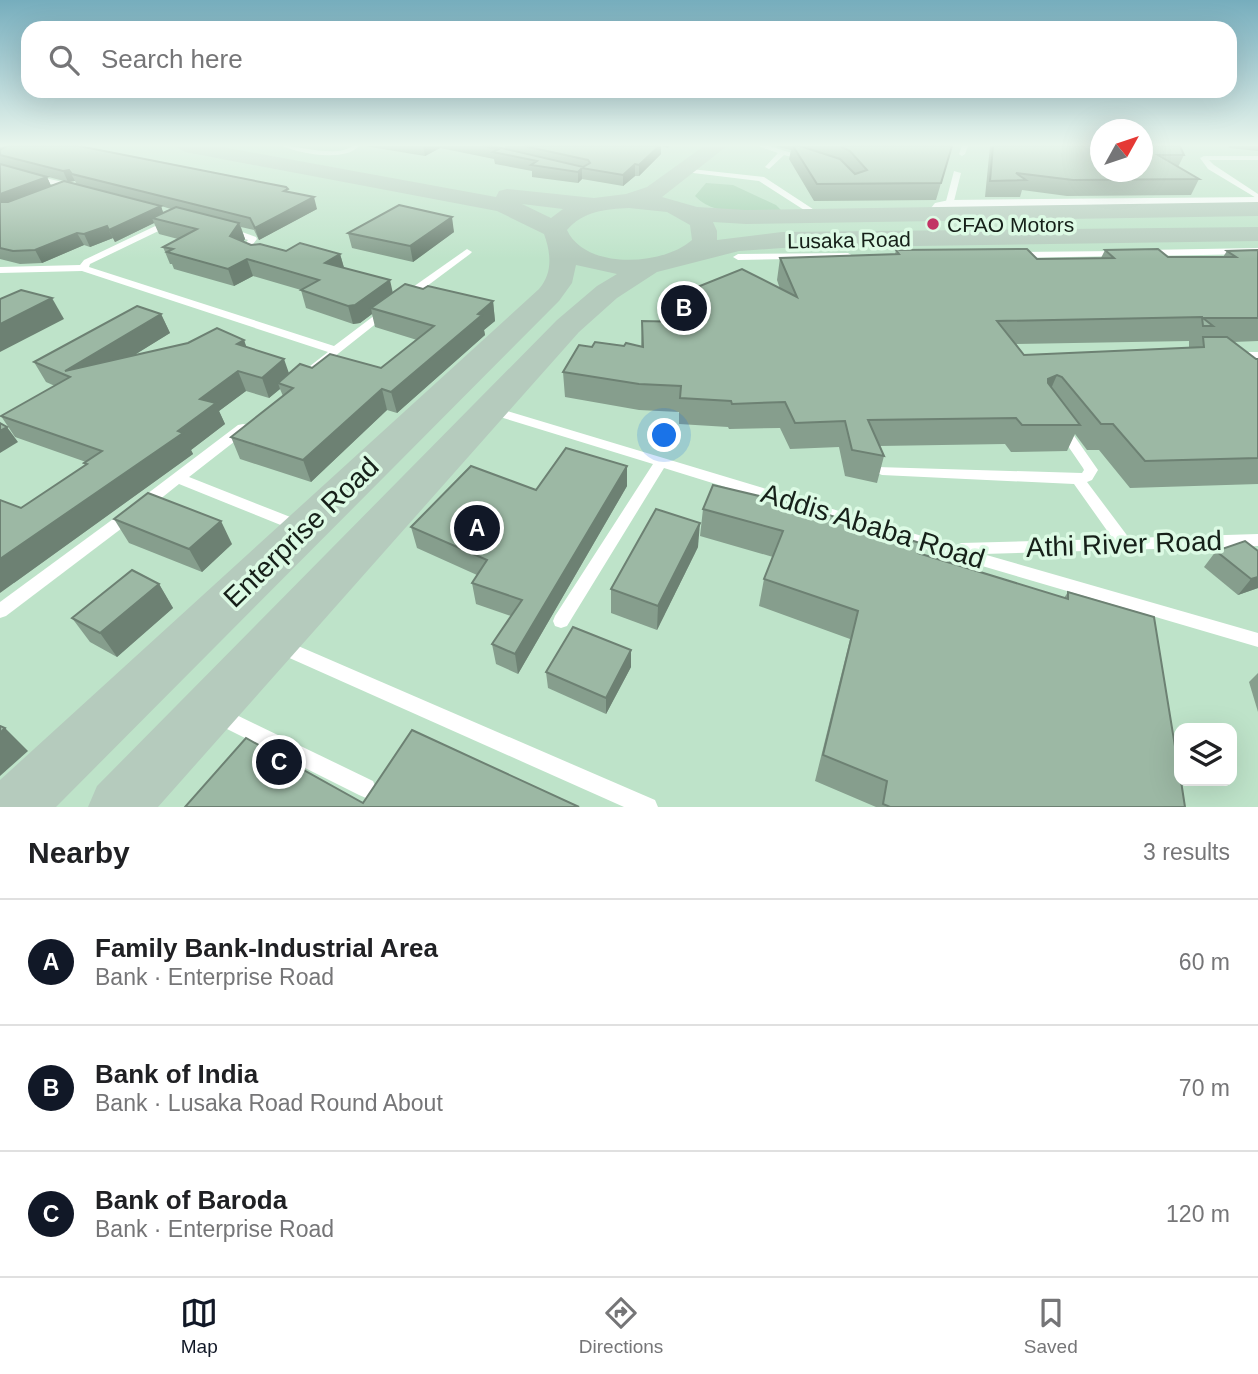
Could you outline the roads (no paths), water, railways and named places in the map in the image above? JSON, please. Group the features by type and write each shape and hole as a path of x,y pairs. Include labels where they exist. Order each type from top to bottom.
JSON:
{"main road":[{"path":"388,184 503,205 528,215 558,238 571,254 596,262 648,266"},
{"path":"434,184 594,205 629,201 655,192 667,184"},
{"path":"683,184 680,188 685,211 699,220 706,236 694,252"},
{"name":"Lusaka Road","path":"629,201 722,217 893,213 942,209 1258,209"},
{"path":"558,238 568,215 594,205"},
{"path":"893,213 910,239"},
{"name":"Lusaka Road","path":"648,266 674,261 694,252 760,242 1258,234"},
{"name":"Enterprise Road","path":"14,807 554,289 565,271 558,238"},
{"name":"Enterprise Road","path":"118,807 583,312 607,292 648,266"}],"street":[{"path":"942,209 1258,200"}],"lane":[{"path":"62,184 85,190"},
{"path":"773,184 818,215"},
{"path":"942,209 953,184"},
{"path":"1235,184 1258,200"},
{"path":"60,191 72,186"},
{"path":"83,268 87,262 181,217 163,212"},
{"path":"215,227 250,235 253,239 246,249 261,257"},
{"path":"1136,253 1258,251"},
{"path":"307,374 334,350 467,252"},
{"path":"1000,255 1123,254"},
{"path":"737,257 865,256"},
{"path":"0,270 83,268 334,350"},
{"path":"1216,355 1258,355"},
{"name":"Addis Ababa Road","path":"490,410 948,550 1258,640"},
{"path":"882,470 1078,479 1087,477 1091,470 1052,417"},
{"path":"0,611 251,422"},
{"path":"561,621 661,462"},
{"path":"178,478 304,528"},
{"path":"1078,479 1125,544"},
{"name":"Athi River Road","path":"948,550 1258,540"},
{"path":"272,642 648,807"},
{"path":"208,710 366,788"}],"place":[{"name":"CFAO Motors","path":"933,224"},
{"name":"Bank of India","path":"684,308"},
{"name":"Family Bank-Industrial Area","path":"477,528"},
{"name":"Bank of Baroda","path":"279,762"}]}
